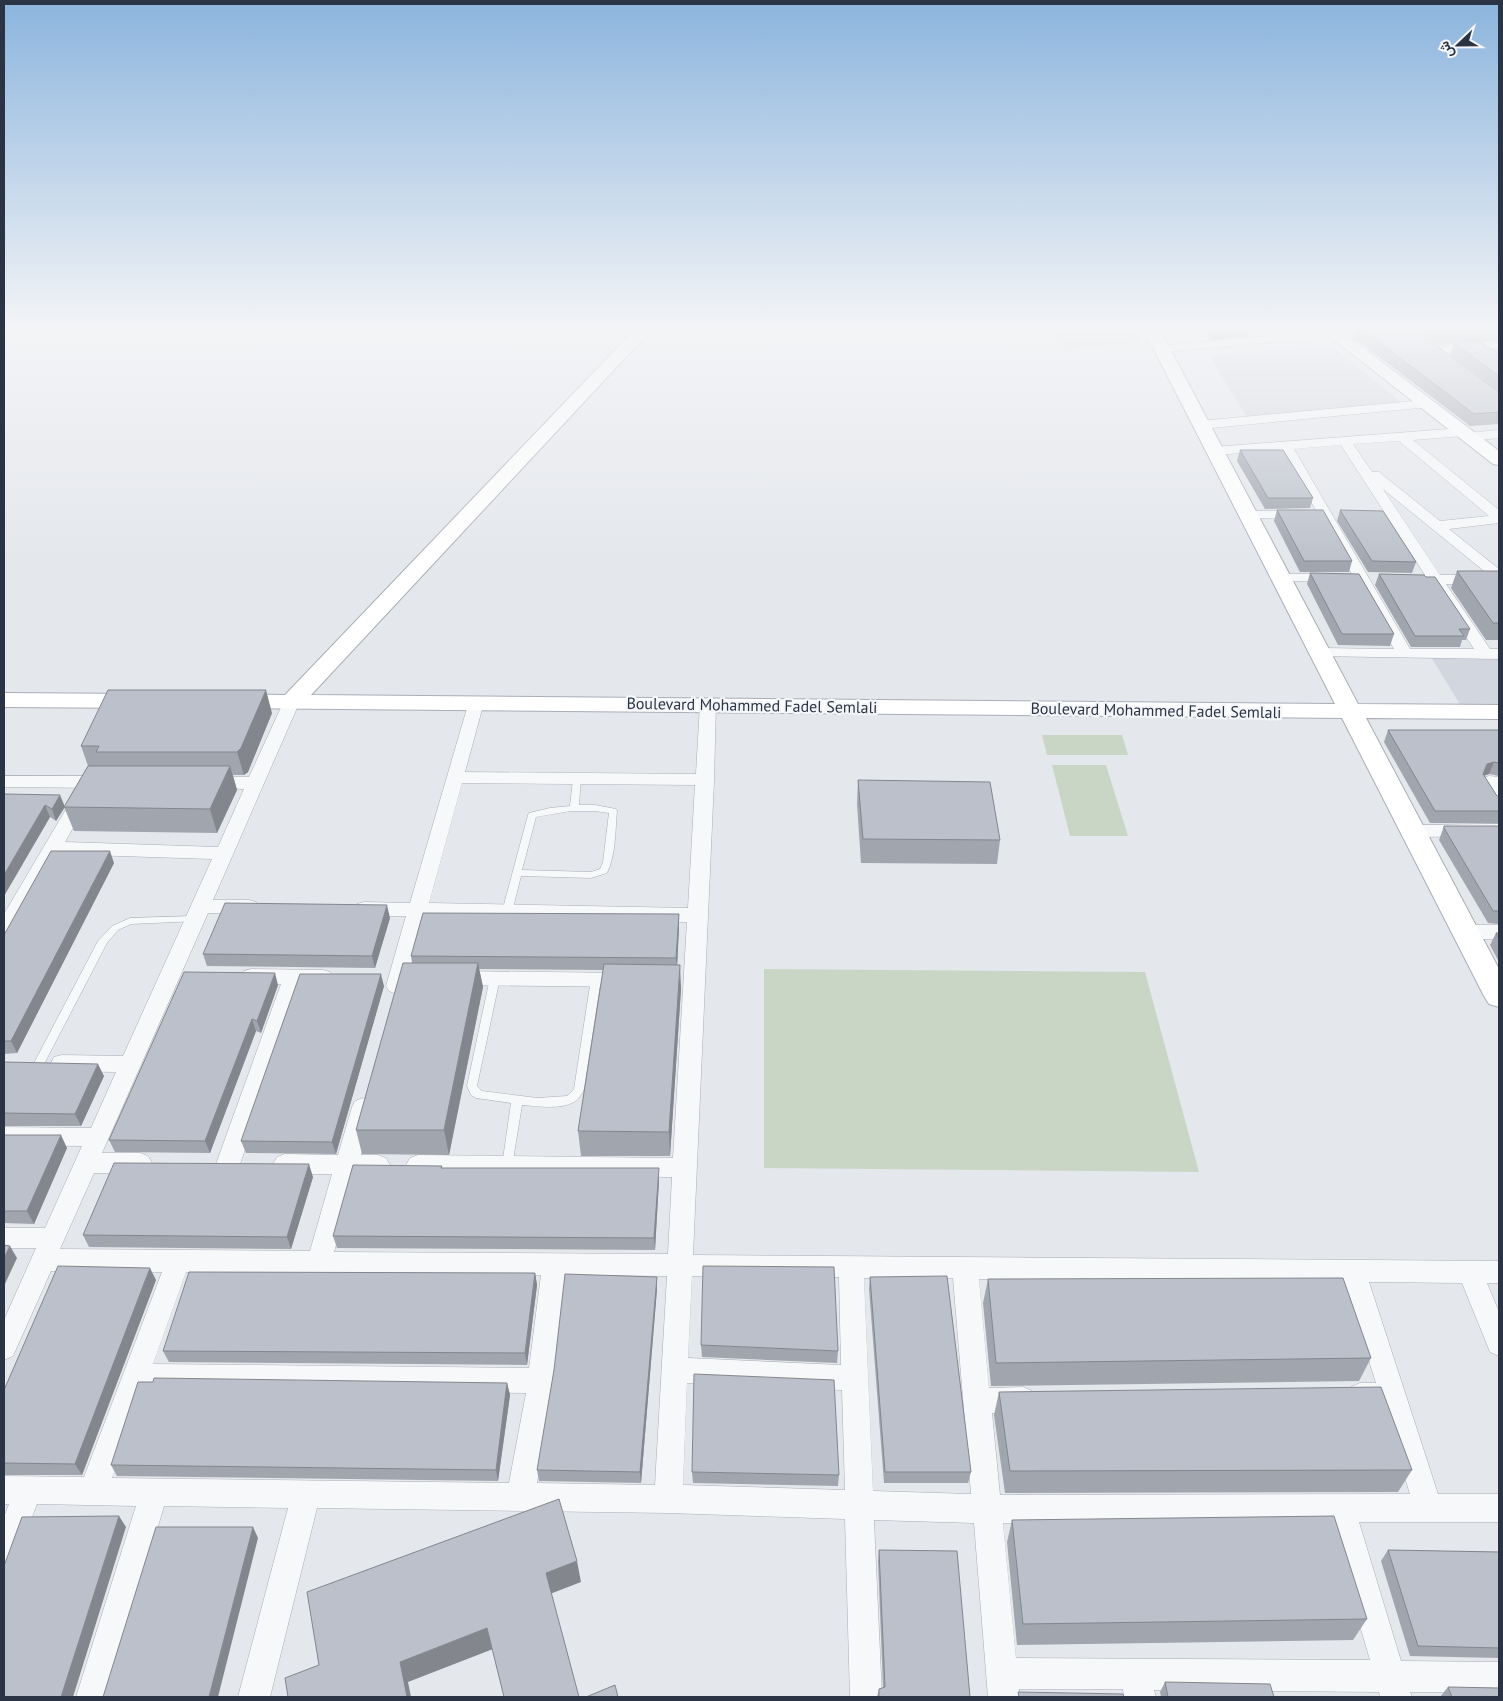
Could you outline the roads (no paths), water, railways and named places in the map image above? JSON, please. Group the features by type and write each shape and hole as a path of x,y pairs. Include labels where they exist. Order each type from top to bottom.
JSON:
{"street":[{"path":"4,1348 130,1064 180,975 198,913 292,701 570,407"},
{"path":"1192,407 1499,996"},
{"path":"1201,425 1389,407"},
{"path":"1430,407 1499,460"},
{"path":"1328,413 1348,434 1359,464 1434,579 1492,654"},
{"path":"1215,451 1286,446 1348,434 1402,437 1499,434"},
{"path":"1402,437 1499,518"},
{"path":"1286,446 1405,654"},
{"path":"1359,464 1499,578"},
{"path":"1248,515 1345,514"},
{"path":"1373,514 1392,514"},
{"path":"1437,526 1499,518"},
{"path":"1281,578 1380,578"},
{"path":"1407,579 1499,578"},
{"path":"1320,653 1492,654"},
{"path":"4,700 163,701"},
{"name":"Boulevard Mohammed Fadel Semlali","path":"212,701 1499,712"},
{"path":"391,1006 408,978 418,910 476,702"},
{"path":"668,1498 685,1168 685,980 698,915 708,704"},
{"path":"455,777 705,780"},
{"path":"4,782 120,782"},
{"path":"4,931 90,782"},
{"path":"1499,782 1489,782 1499,803"},
{"path":"187,783 255,783"},
{"path":"1413,832 1499,830"},
{"path":"52,848 224,853"},
{"path":"198,913 270,907"},
{"path":"349,909 698,915"},
{"path":"1466,932 1499,932"},
{"path":"228,976 342,977"},
{"path":"294,976 238,1164 685,1168"},
{"path":"408,978 645,980"},
{"path":"30,1063 130,1064"},
{"path":"319,1262 367,1090"},
{"path":"4,1136 98,1137"},
{"path":"86,1163 162,1164"},
{"path":"4,1238 48,1249 178,1261 1499,1272"},
{"path":"93,1491 178,1261"},
{"path":"521,1497 541,1381 555,1264"},
{"path":"851,1266 866,1697"},
{"path":"964,1267 1003,1685 1393,1687 1499,1677"},
{"path":"1353,1270 1429,1509"},
{"path":"1470,1271 1499,1344"},
{"path":"675,1370 855,1378"},
{"path":"136,1376 541,1381"},
{"path":"1333,1396 1393,1395"},
{"path":"977,1401 1046,1400"},
{"path":"4,1555 16,1490 668,1498 987,1509 1499,1508"},
{"path":"92,1697 154,1492"},
{"path":"254,1697 306,1494"},
{"path":"1340,1508 1393,1687"}],"lane":[{"path":"574,809 577,779"},
{"path":"507,912 517,873 532,815 544,811 574,809 604,808 613,811 607,862 604,871 591,875 517,873"},
{"path":"30,1063 103,941 115,928 130,921 198,913"},
{"path":"495,978 472,1086 480,1096 517,1100 569,1100 575,1096 579,1089 596,979"},
{"path":"507,1166 517,1100"}]}
